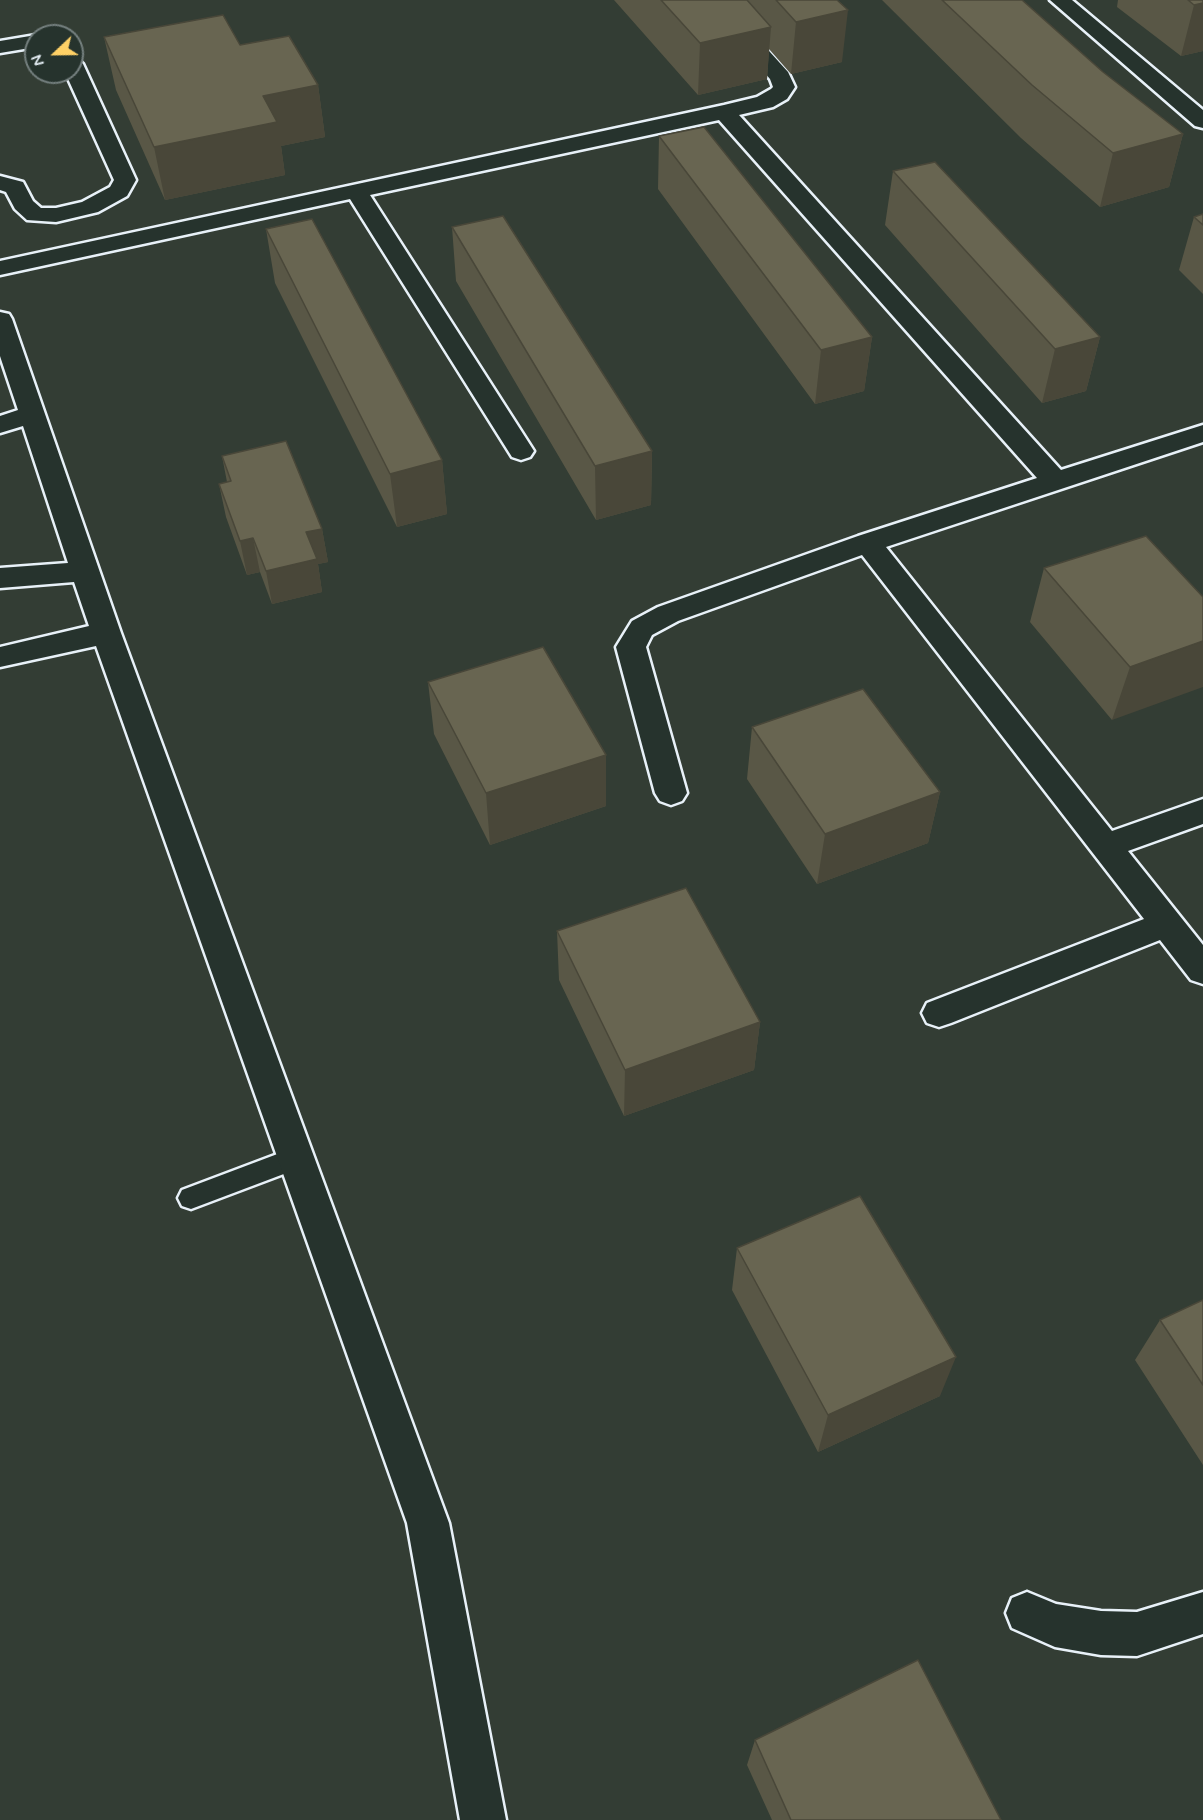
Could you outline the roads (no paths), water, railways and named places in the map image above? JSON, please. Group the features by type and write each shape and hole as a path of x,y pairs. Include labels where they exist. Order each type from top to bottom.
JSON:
{"street":[{"path":"0,268 724,112 765,102 779,94 784,87 780,77 712,0"},
{"path":"1060,0 1203,121"},
{"path":"0,47 24,43"},
{"path":"0,183 15,187 23,204 35,215 56,215 90,207 119,191 125,180 81,84"},
{"path":"724,112 1053,480"},
{"path":"356,191 521,451"},
{"path":"0,319 16,420 85,571 429,1522 483,1820"},
{"path":"671,793 631,647 642,628 668,614 868,543 1053,480 1203,433"},
{"path":"868,543 1203,970"},
{"path":"0,578 85,571"},
{"path":"0,657 106,633"},
{"path":"1105,846 1203,811"},
{"path":"939,1013 1166,924"},
{"path":"1027,1613 1054,1625 1101,1633 1137,1634 1203,1613"}],"lane":[{"path":"191,1198 296,1158"}]}
